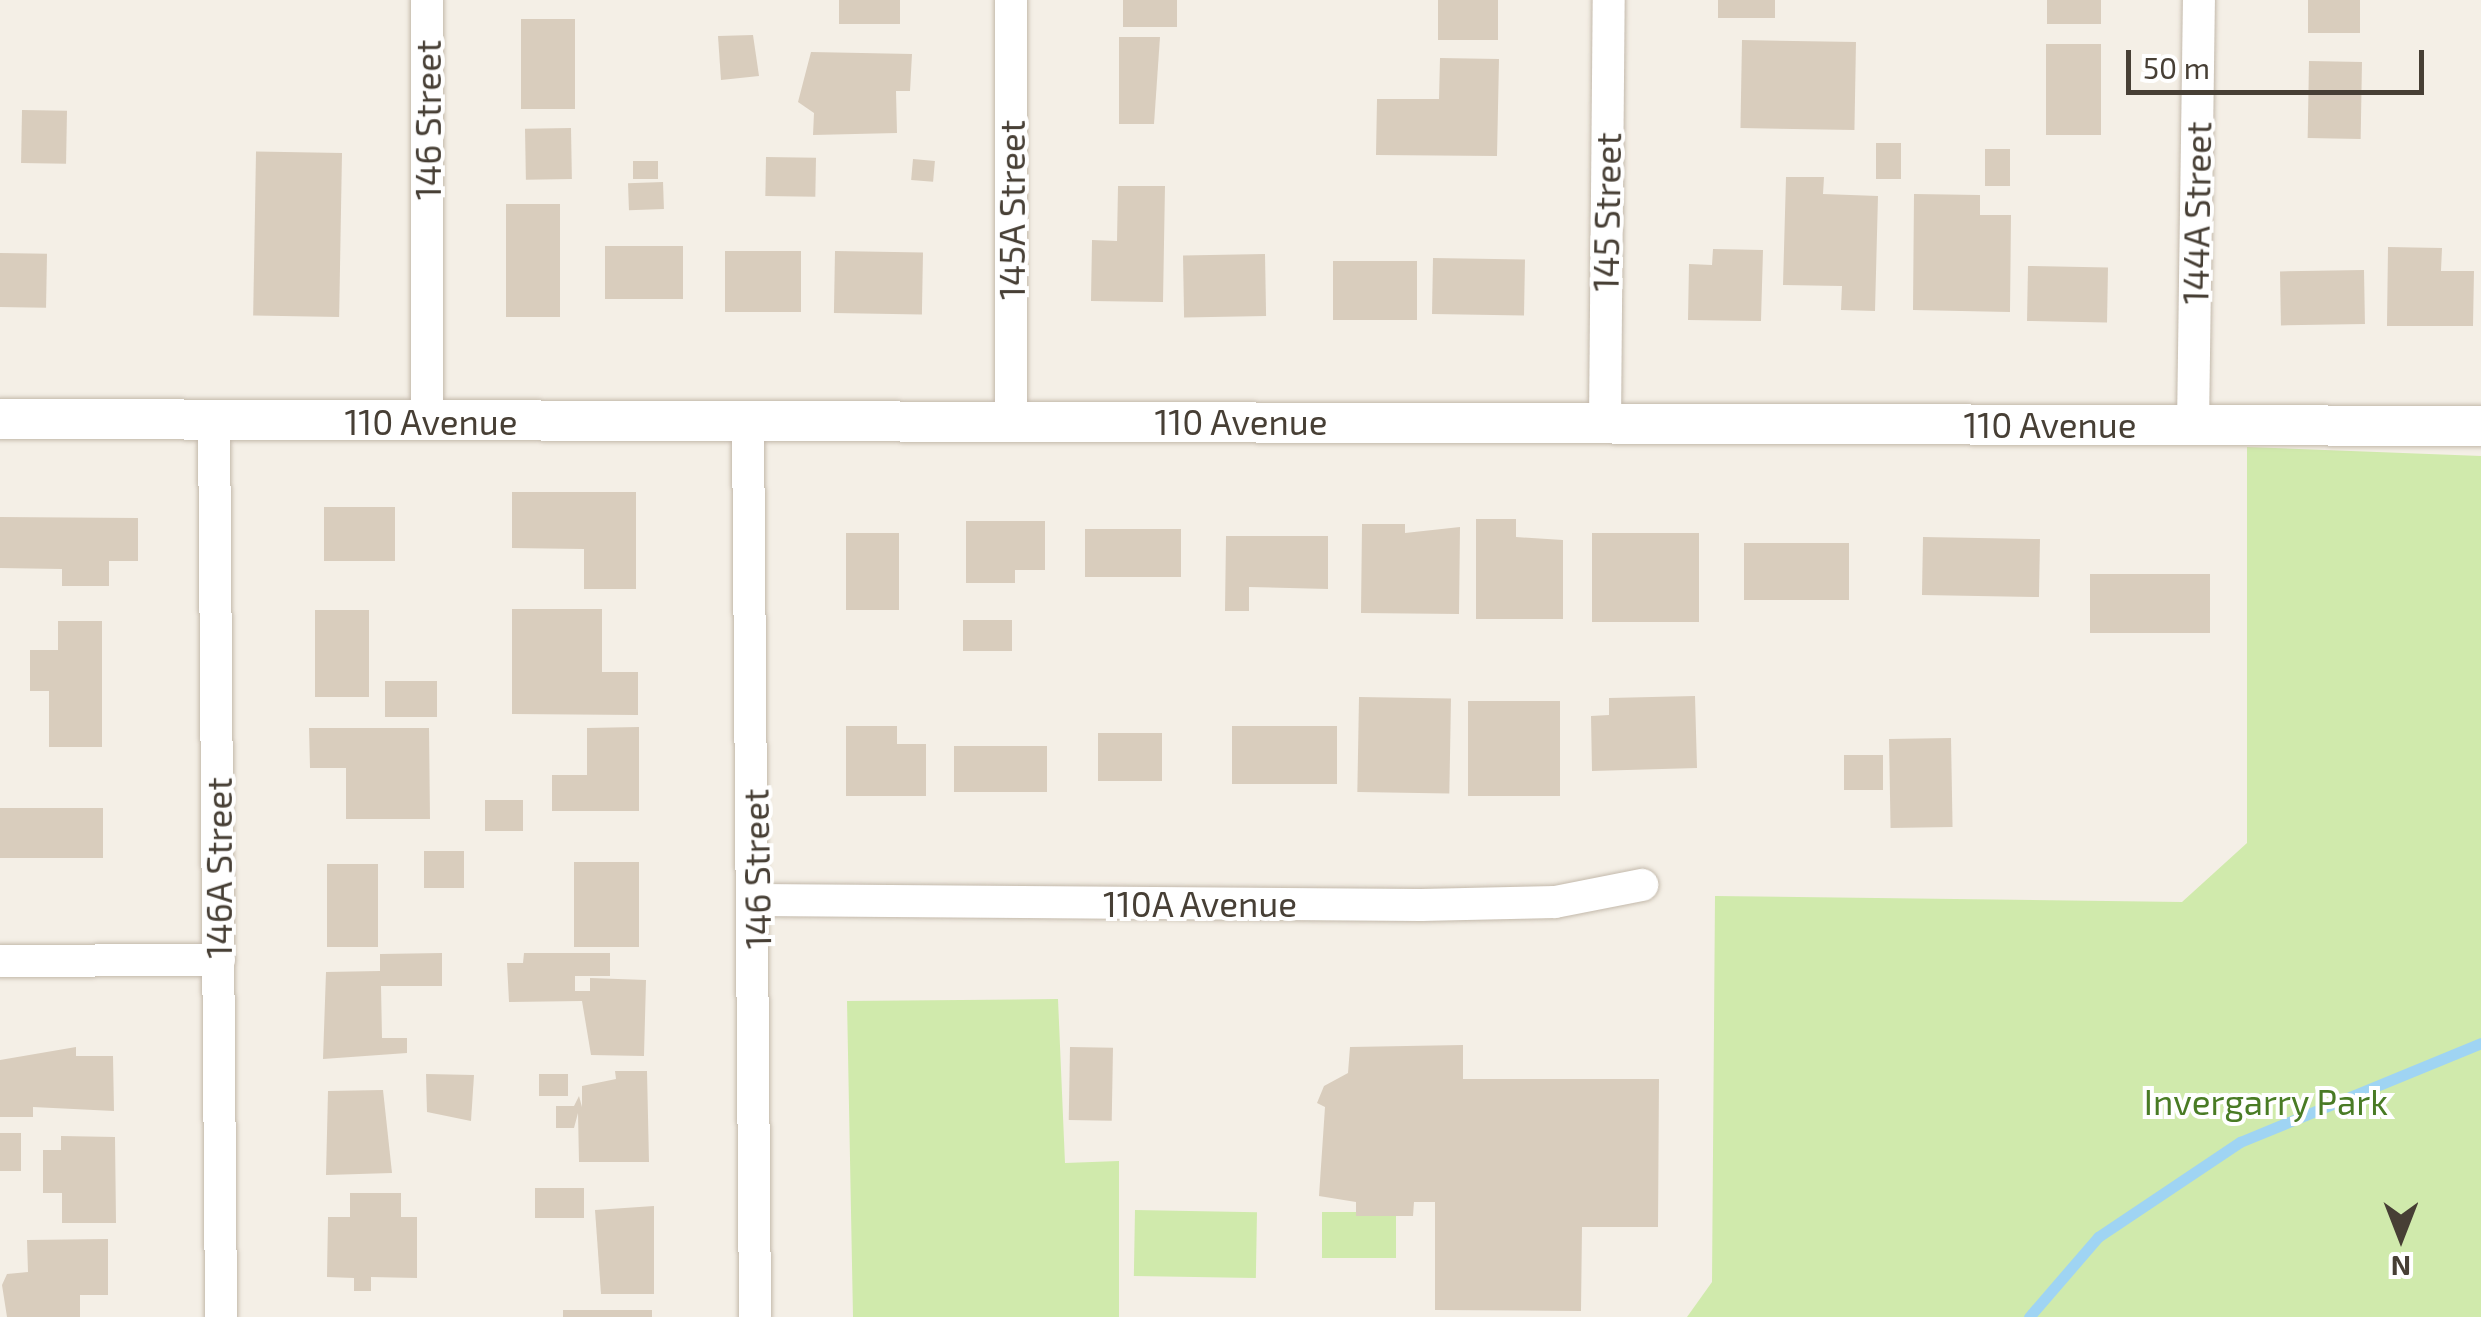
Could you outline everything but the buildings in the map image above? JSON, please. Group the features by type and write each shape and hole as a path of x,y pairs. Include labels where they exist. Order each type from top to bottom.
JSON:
{"street":[{"name":"146 Street","path":"427,0 427,420"},
{"name":"145A Street","path":"1012,0 1012,420"},
{"name":"145 Street","path":"1604,423 1609,0"},
{"name":"144A Street","path":"2193,425 2199,0"},
{"name":"110 Avenue","path":"0,419 2481,426"},
{"name":"146A Street","path":"214,420 222,1317"},
{"name":"146 Street","path":"748,422 757,900 755,1317"},
{"name":"110A Avenue","path":"757,900 1421,905 1555,902 1642,885"},
{"path":"0,961 219,960"}],"green space":[{"name":"Invergarry Park","path":"2247,447 2481,456 2481,1317 1687,1317 1712,1282 1715,896 2182,902 2247,843"},
{"path":"1058,999 1065,1163 1119,1161 1119,1317 853,1317 847,1001"},
{"path":"1135,1210 1257,1212 1256,1278 1134,1276"},
{"path":"1322,1212 1396,1212 1396,1258 1322,1258"}],"waterway":[{"path":"2029,1317 2098,1237 2240,1142 2481,1043"}]}
